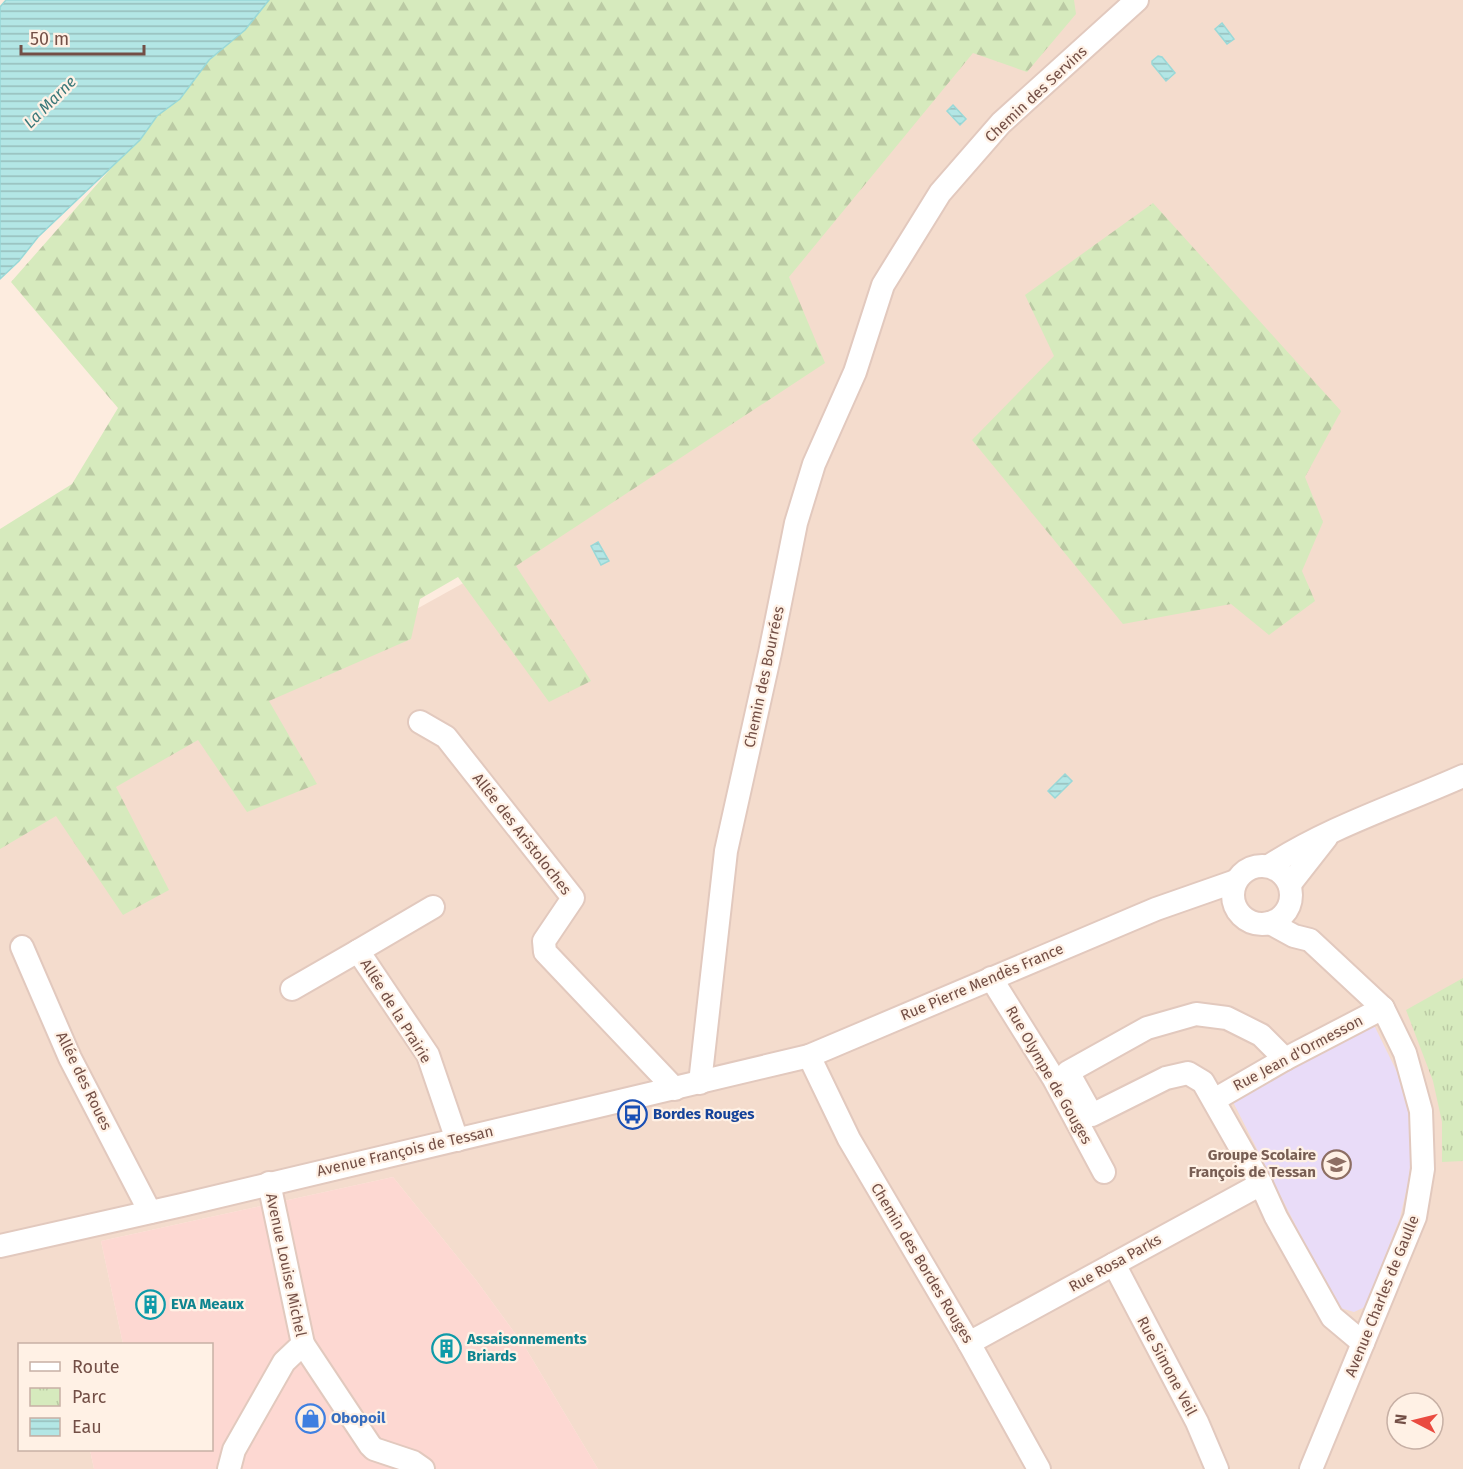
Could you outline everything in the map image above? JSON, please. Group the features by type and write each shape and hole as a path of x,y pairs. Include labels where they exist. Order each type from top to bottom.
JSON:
{"street":[{"name":"Chemin des Servins","path":"883,285 940,193 1001,123 1137,0"},
{"name":"Chemin des Bourrées","path":"700,1083 726,851 771,653 796,523 814,464 855,372 883,285"},
{"name":"Allée des Aristoloches","path":"420,722 446,737 573,898 544,941 545,952 675,1089"},
{"path":"1329,834 1291,892 1284,915 1270,923 1255,924 1237,911 1233,896 1236,881 1250,868 1269,866 1292,851 1329,834 1461,782"},
{"path":"1269,866 1278,870 1291,892"},
{"name":"Rue Pierre Mendès France","path":"809,1056 1156,909 1236,881"},
{"name":"Avenue Charles de Gaulle","path":"1291,892 1295,910 1305,925 1310,940 1383,1008 1405,1053 1421,1111 1423,1169 1415,1217 1311,1469"},
{"name":"Rue Pierre Mendès France","path":"1156,909 1210,906 1237,911"},
{"name":"Allée de la Prairie","path":"292,989 433,907"},
{"name":"Avenue Charles de Gaulle","path":"1270,923 1294,936 1310,940"},
{"name":"Allée des Roues","path":"22,947 70,1058 150,1212"},
{"name":"Allée de la Prairie","path":"358,951 428,1055 457,1140"},
{"name":"Rue Olympe de Gouges","path":"991,978 1054,1079 1104,1172"},
{"name":"Rue Jean d'Ormesson","path":"1214,1100 1285,1059 1383,1008"},
{"name":"Rue Olympe de Gouges","path":"1214,1100 1203,1082 1188,1073 1166,1078 1092,1115 1068,1072 1148,1028 1196,1014 1227,1018 1261,1035 1285,1059"},
{"name":"Avenue François de Tessan","path":"0,1246 809,1056"},
{"name":"Chemin des Bordes Rouges","path":"809,1056 849,1139 969,1343 1039,1469"},
{"path":"1214,1100 1332,1317 1363,1343"},
{"name":"Avenue Louise Michel","path":"229,1469 234,1450 284,1362 303,1344 268,1184"},
{"name":"Rue Rosa Parks","path":"969,1343 1261,1184"},
{"name":"Rue Simone Veil","path":"1114,1264 1197,1422 1217,1469"},
{"path":"303,1344 370,1445 374,1449 413,1462 423,1469"}],"shaded area":[{"path":"957,0 1463,0 1463,1469 598,1469 525,1347 476,1280 393,1177 101,1241 123,1343 18,1343 18,1451 90,1451 94,1469 0,1469 0,840 613,500"},
{"name":"Groupe Scolaire François de Tessan","path":"1372,1021 1397,1072 1409,1115 1411,1149 1409,1179 1400,1218 1365,1307 1354,1312 1337,1307 1230,1096"},
{"path":"393,1177 476,1280 525,1347 598,1469 94,1469 90,1451 213,1451 213,1343 123,1343 101,1241"}],"green space":[{"path":"262,0 1074,0 1076,14 1027,72 973,53 789,277 825,363 516,566 591,681 549,702 458,577 420,599 411,639 269,701 317,784 247,812 198,740 116,787 169,890 123,915 56,816 0,849 0,529 72,484 118,408 11,282 238,24"},
{"path":"1153,203 1341,411 1305,477 1323,522 1302,571 1315,601 1269,635 1231,604 1123,624 972,440 1054,356 1025,295"},
{"path":"1463,978 1463,1161 1442,1162 1442,1122 1433,1081 1406,1010"}],"water":[{"name":"La Marne","path":"6,0 269,0 245,30 209,60 180,99 157,116 140,140 38,237 19,261 0,279 0,7"},
{"path":"1222,23 1234,39 1227,44 1215,29"},
{"path":"1158,56 1162,57 1175,73 1166,81 1152,64"},
{"path":"953,105 966,119 960,125 947,111"},
{"path":"598,542 609,561 601,565 591,546"},
{"path":"1065,774 1072,781 1055,798 1048,791"}],"place":[{"name":"Bordes Rouges","path":"632,1114"},
{"name":"Groupe Scolaire François de Tessan","path":"1337,1164"},
{"name":"EVA Meaux","path":"150,1304"},
{"name":"Assaisonnements Briards","path":"446,1348"},
{"name":"Obopoil","path":"310,1418"}]}
